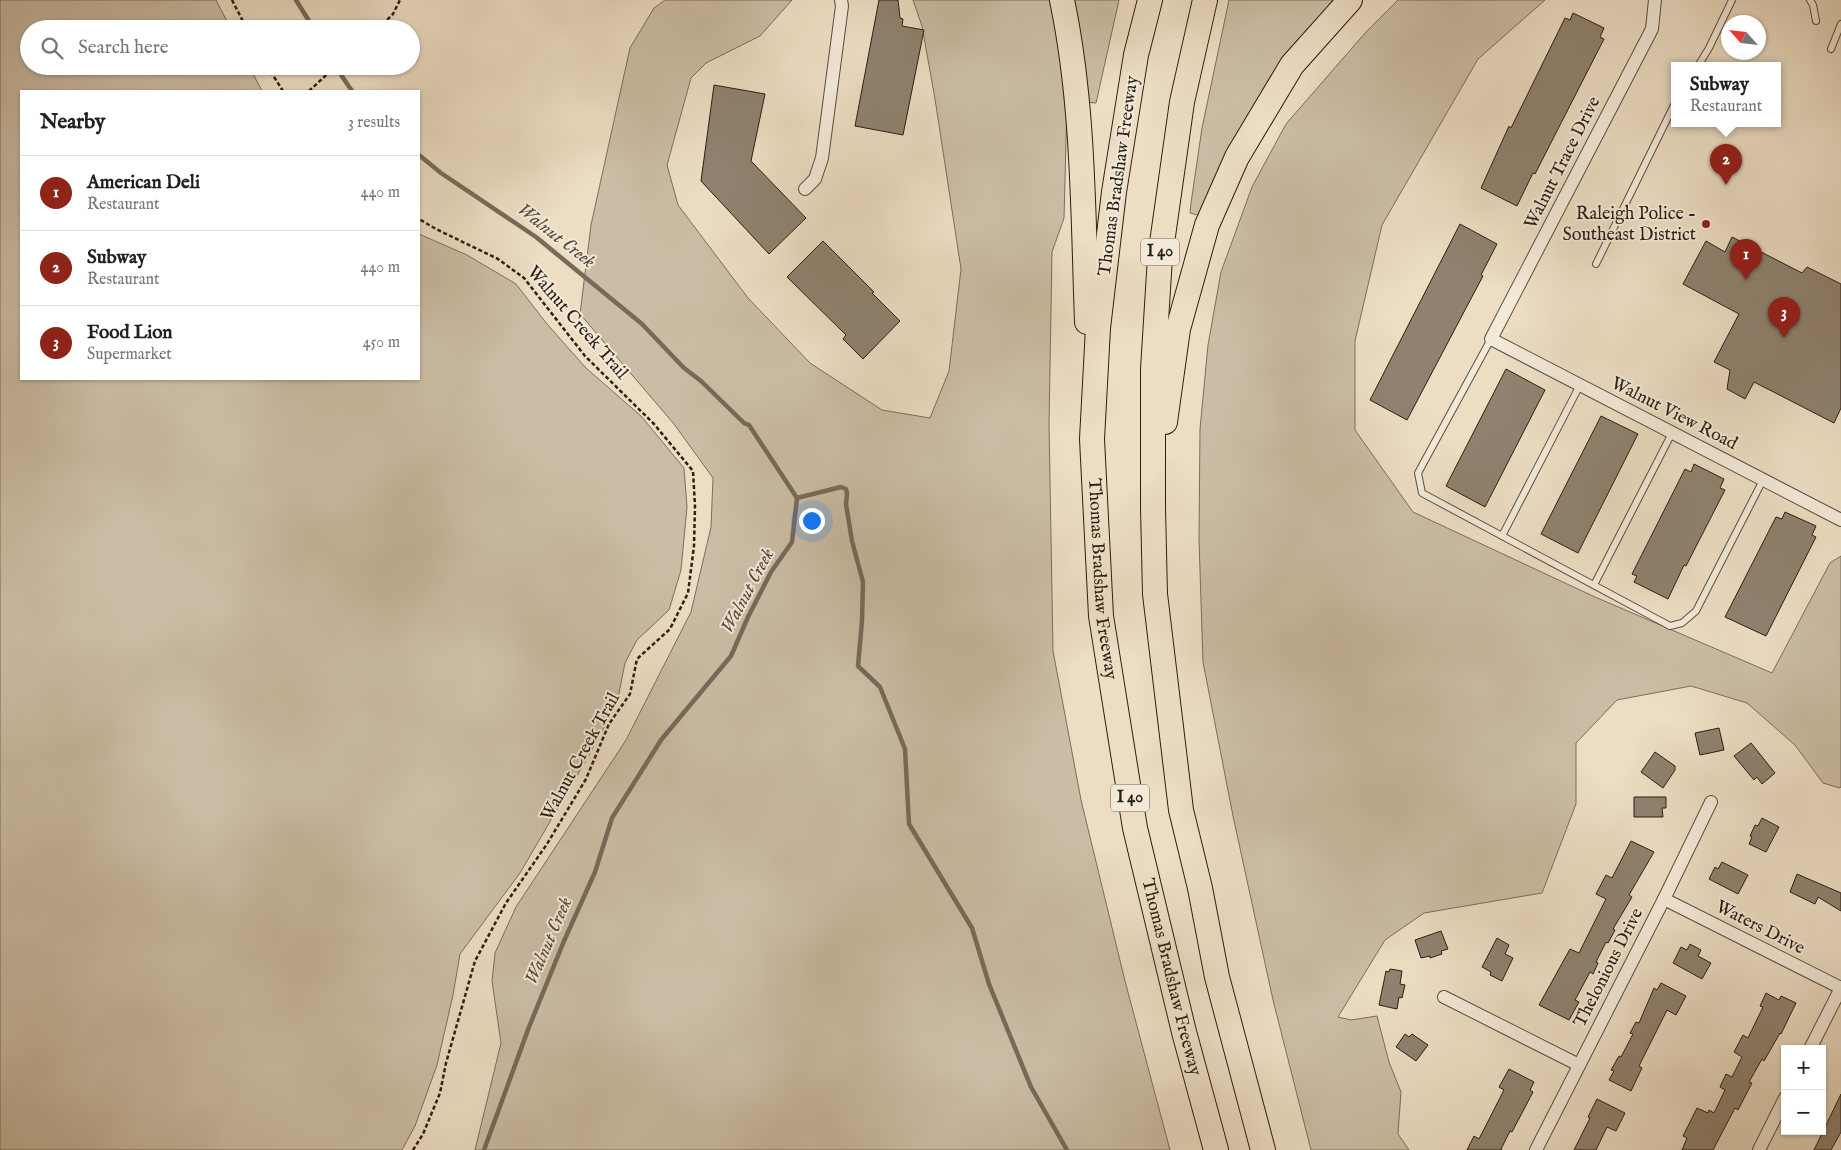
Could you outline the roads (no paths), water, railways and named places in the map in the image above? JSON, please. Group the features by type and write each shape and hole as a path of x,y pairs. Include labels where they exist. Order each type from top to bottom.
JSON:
{"highway":[{"path":"1062,0 1071,44 1079,128 1092,438"},
{"name":"Thomas Bradshaw Freeway","path":"1150,0 1136,55 1114,192 1098,328 1092,438 1101,616 1135,828 1184,1032 1216,1150"},
{"name":"I 40","path":"1206,0 1182,102 1160,257 1153,369 1152,508 1155,594 1181,810 1200,888 1217,976 1263,1150"},
{"path":"1152,508 1178,329 1207,225 1237,157 1292,65 1350,0"}],"street":[{"path":"804,189 815,179 822,158 842,6 841,0"},
{"name":"Walnut Trace Drive","path":"1491,339 1652,29 1655,0"},
{"name":"Walnut View Road","path":"1491,339 1841,520"},
{"name":"Thelonious Drive","path":"1536,1150 1712,802"},
{"name":"Waters Drive","path":"1664,899 1841,988"},
{"path":"1812,1045 1841,988"},
{"path":"1444,997 1578,1065"},
{"path":"1759,1150 1781,1106"}],"lane":[{"path":"1700,62 1732,0"},
{"path":"1810,0 1813,5 1816,21"},
{"path":"1831,49 1841,24"},
{"path":"1596,264 1671,111"},
{"path":"1491,339 1418,473 1422,493 1670,626 1682,623 1696,611 1763,480"},
{"path":"1502,536 1580,385"},
{"path":"1594,585 1672,432"}],"waterway":[{"name":"Walnut Creek","path":"296,0 308,20"},
{"name":"Walnut Creek","path":"341,75 351,90"},
{"name":"Walnut Creek","path":"420,156 441,173 536,237 642,324 684,368 701,381 744,423 749,425 797,498 792,542 771,572 731,656 661,740 612,818 595,872 529,1027 484,1150"},
{"path":"797,498 841,487 846,489 846,504 852,541 863,582 858,666 880,687 905,749 909,824 972,928 989,984 1031,1087 1067,1150"}],"place":[{"name":"Subway","path":"1726,185"},
{"name":"Raleigh Police - Southeast District","path":"1706,224"},
{"name":"American Deli","path":"1746,280"},
{"name":"Food Lion","path":"1784,338"}]}
